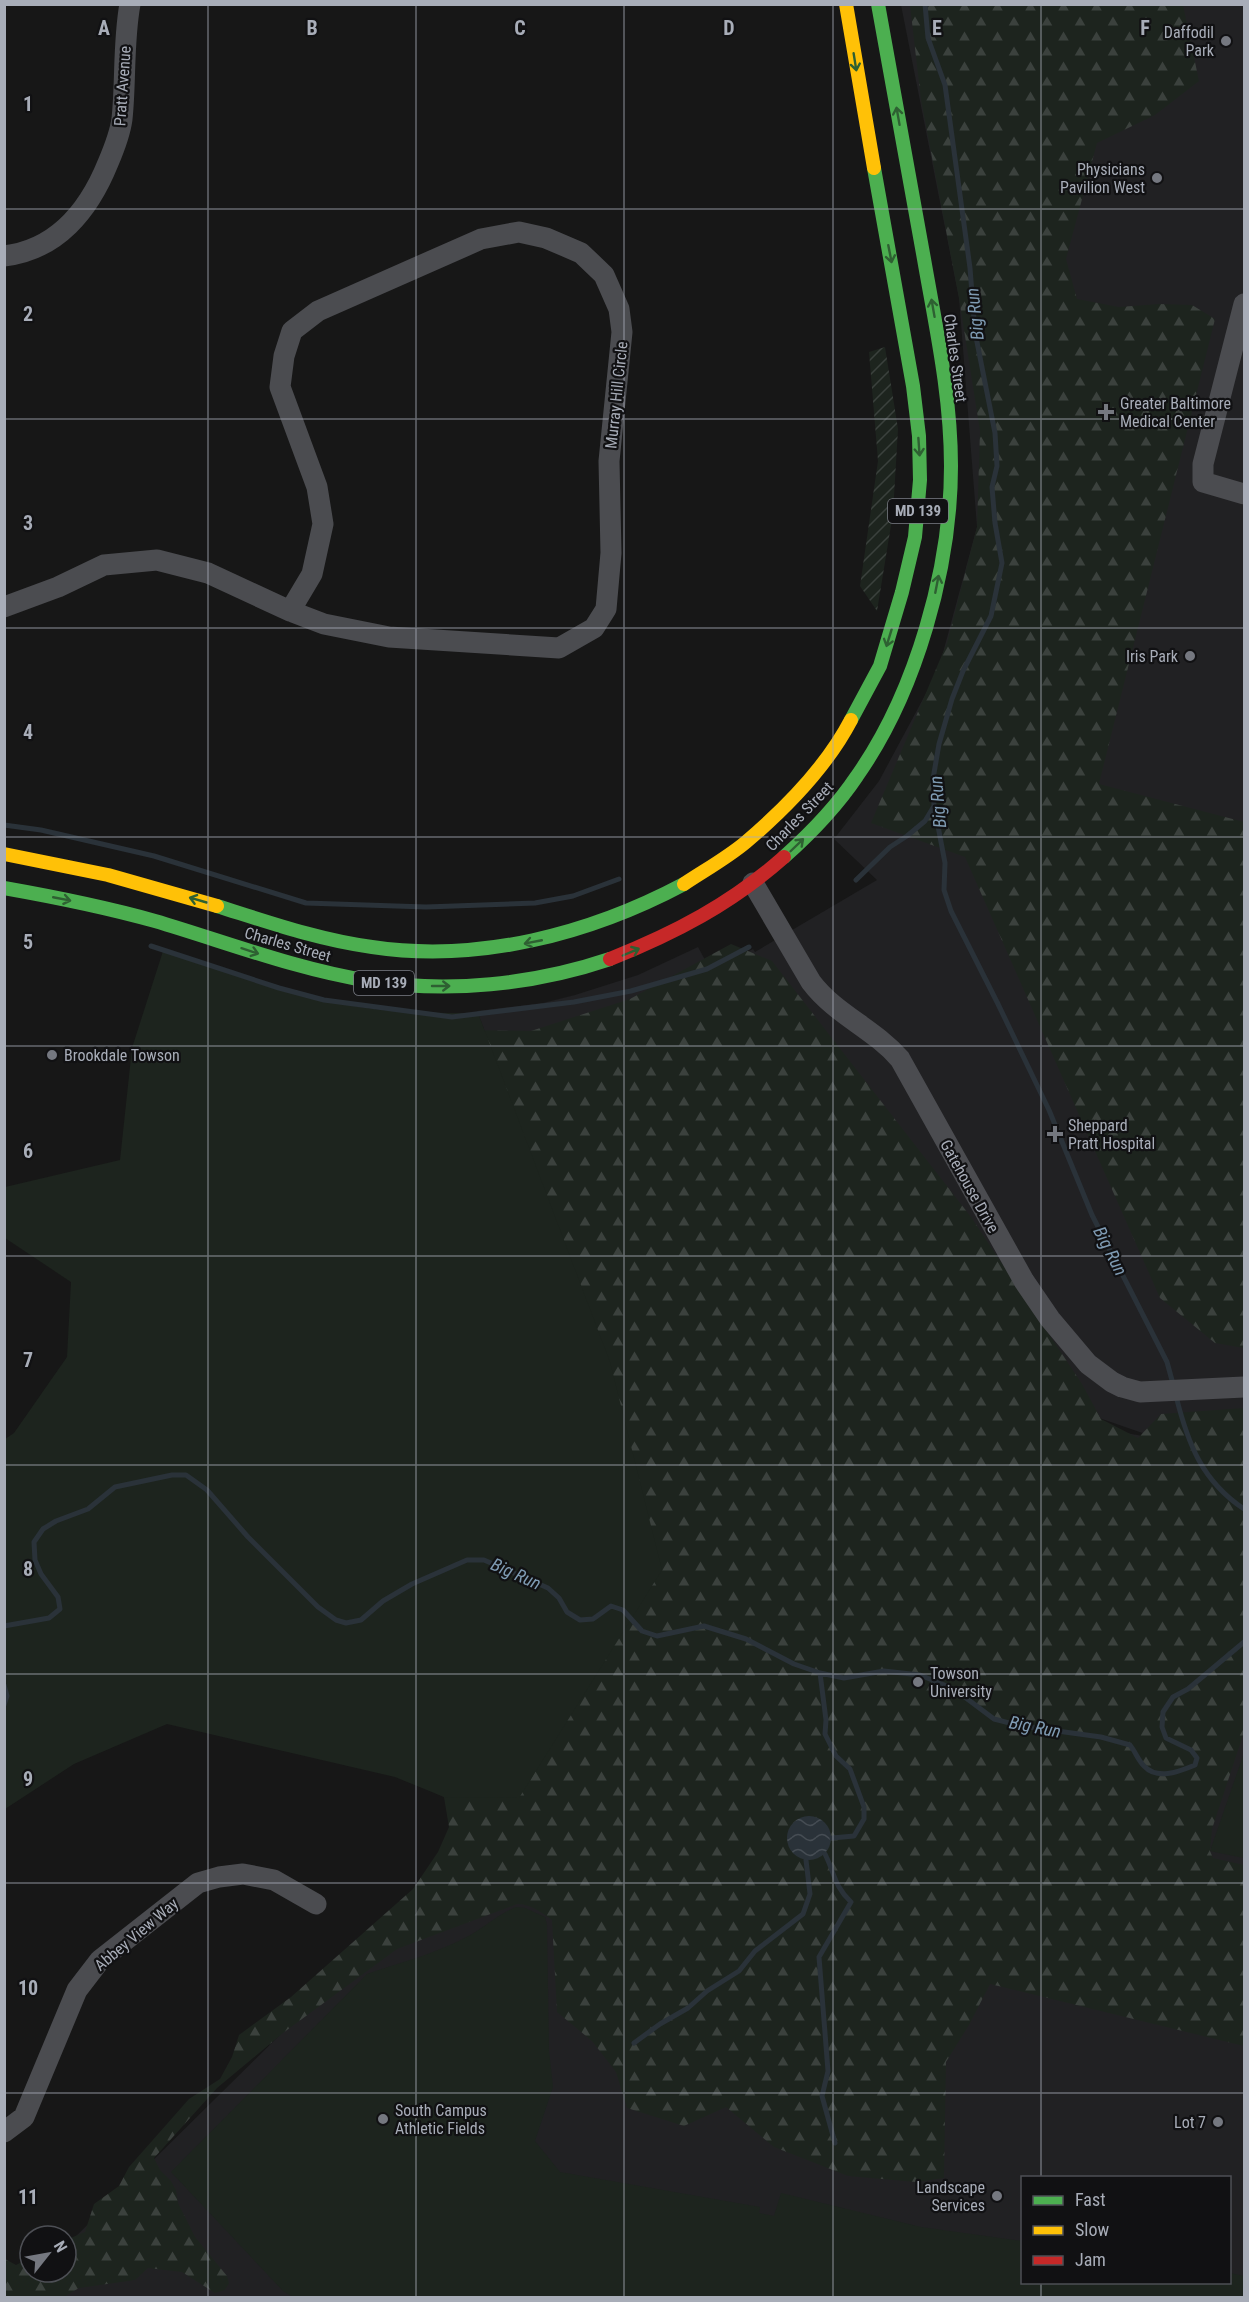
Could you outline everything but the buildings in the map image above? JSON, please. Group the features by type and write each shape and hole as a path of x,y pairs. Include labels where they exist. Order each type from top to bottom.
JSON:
{"main road":[{"name":"Charles Street","path":"4,854 114,876 337,942 398,950 456,951 520,944 570,934 636,910 711,868 768,822 813,775 839,739 880,665 909,571 918,516 921,463 915,389 846,4"},
{"name":"Charles Street","path":"4,888 126,913 274,959 338,976 375,983 435,987 521,981 595,965 679,930 753,883 791,851 834,806 861,771 892,716 917,652 936,592 949,514 952,465 942,359 878,4"},
{"path":"855,742 858,708"},
{"path":"726,885 739,881 753,883 761,856"},
{"path":"636,910 656,918"}],"street":[{"name":"Pratt Avenue","path":"4,256 21,254 71,225 85,208 102,177 122,122 125,42 130,4"},
{"name":"Murray Hill Circle","path":"4,607 105,565 157,560 208,573 290,611 324,624 389,637 559,648 594,628 606,609 611,553 609,460 622,332 619,309 604,275 581,254 546,238 519,232 481,239 318,311 292,331 284,356 280,387 317,488 323,524 312,574 290,611"},
{"path":"1245,304 1203,464 1203,482 1245,494"},
{"name":"Gatehouse Drive","path":"753,883 811,982 821,995 833,1007 883,1041 904,1065 1011,1259 1038,1302 1063,1336 1088,1364 1112,1382 1131,1390 1154,1392 1245,1387"},
{"name":"Abbey View Way","path":"4,2132 24,2117 77,1990 100,1960 198,1883 243,1874 274,1880 316,1904"}],"shaded area":[{"name":"Towson University","path":"901,5 1244,5 1244,2297 15,2298 42,2284 78,2284 78,2234 519,1799 611,1364 477,1011 543,1003 575,995 638,975 698,947 711,971 753,949 755,952 877,880 834,839 879,781 938,671 977,527 959,298","holes":["1079,1411 1154,1437 1126,1433"]}],"green space":[{"path":"910,5 1183,5 1199,81 1155,115 1097,143 1066,259 1077,299 1119,307 1159,304 1192,305 1215,319 1099,784 1244,822 1244,1348 1215,1343 1160,1298 965,857 871,823 947,643 977,527 980,431 959,298 921,100"},
{"path":"885,347 898,429 893,513 877,611 860,586 878,461 869,352"},
{"name":"Towson University","path":"731,944 772,961 971,1217 1082,1384 1101,1419 1138,1438 1161,1414 1244,1408 1244,1732 1212,1829 1210,1851 1213,1858 1244,1865 1244,2046 990,1984 969,2025 946,2062 944,2178 916,2182 848,2176 774,2147 726,2107 684,2126 627,2108 616,2072 592,2041 557,2012 552,1920 540,1911 517,1904 397,1949 283,2033 217,2088 154,2158 160,2170 176,2190 178,2203 195,2237 227,2276 229,2283 225,2290 215,2293 182,2272 148,2268 135,2280 79,2288 64,2297 5,2297 5,2259 18,2264 18,2284 78,2284 78,2235 85,2232 94,2204 119,2186 129,2167 189,2099 220,2079 232,2057 239,2035 291,1997 413,1889 438,1852 449,1827 444,1797 408,1779 413,1029 531,1031 630,999"},
{"path":"163,951 264,984 341,1004 393,1011 478,1013 610,1362 662,1570 519,1798 444,1797 395,1777 167,1724 74,1764 5,1809 5,1439 14,1433 67,1357 71,1282 5,1238 5,1187 120,1160 132,1048"},
{"path":"1244,1753 1244,1858 1210,1851"},
{"name":"South Campus Athletic Fields","path":"516,1907 525,1908 545,1917 547,1925 549,2051 553,2087 535,2141 560,2172 760,2207 759,2213 774,2216 781,2193 921,2227 1021,2241 1021,2284 1231,2284 1231,2273 1244,2276 1244,2297 293,2297 283,2291 171,2172 367,1974 447,1947"}],"water":[{"path":"809,1816 818,1817 825,1822 830,1829 830,1847 825,1854 818,1859 809,1860 800,1859 793,1854 788,1847 787,1838 788,1829 793,1822 800,1817"}],"waterway":[{"name":"Big Run","path":"925,4 928,38 945,85 970,268 975,332 995,433 997,466 992,487 1002,563 991,616 963,671 939,744 933,779 934,805 945,863 944,890 951,911 1049,1110 1092,1215 1167,1362 1173,1384"},
{"path":"856,880 890,847 925,821 934,806"},
{"path":"4,825 41,830 154,856 306,903 426,907 535,903 573,896 619,879"},
{"path":"151,946 279,988 324,1000 452,1017 574,1002 631,991 707,969 749,947"},
{"name":"Big Run","path":"1176,1396 1186,1430 1207,1474 1217,1486 1244,1509"},
{"name":"Big Run","path":"4,1626 49,1618 60,1609 58,1597 41,1574 35,1560 34,1542 43,1529 56,1521 88,1509 115,1487 172,1475 186,1475 207,1490 248,1537 318,1607 336,1620 346,1623 361,1620 383,1601 412,1584 467,1560 484,1560 548,1588 559,1598 567,1612 580,1620 593,1619 611,1606 623,1610 642,1631 657,1636 704,1626 746,1639 794,1664 820,1673 844,1678 884,1671 920,1675 954,1689 994,1719 1021,1726 1101,1737 1130,1745 1144,1766 1150,1771 1162,1774 1195,1765 1197,1758 1191,1750 1166,1738 1162,1727 1163,1712 1173,1697 1188,1689 1244,1642"},
{"path":"820,1673 826,1720 825,1734 836,1756 850,1769 864,1807 864,1819 854,1836 832,1838"},
{"name":"Big Run","path":"4,1685 7,1696 4,1705"},
{"path":"825,1854 838,1885 851,1902 819,1957 828,2071 822,2096 835,2143"},
{"path":"634,2043 739,1971 755,1951 803,1914 810,1894 806,1860"}],"traffic: fast":[{"path":"784,857 841,798 878,743 913,668 937,587 945,546 951,466 942,362 878,4"},
{"path":"851,720 880,666 902,592 915,537 920,480 919,436 913,386 874,168"},
{"path":"217,906 294,930 352,944 412,951 453,951 533,940 572,930 648,902 684,884"},
{"path":"4,888 136,916 314,970 399,985 460,986 521,981 610,959"}],"traffic: slow":[{"path":"846,4 874,168"},
{"path":"684,884 739,848 776,815 818,770 851,720"},
{"path":"4,854 108,875 217,906"}],"traffic: jam":[{"path":"610,959 702,916 744,889 784,857"}],"place":[{"name":"Daffodil Park","path":"1226,41"},
{"name":"Physicians Pavilion West","path":"1157,178"},
{"name":"Greater Baltimore Medical Center","path":"1106,412"},
{"name":"Iris Park","path":"1190,656"},
{"name":"Brookdale Towson","path":"52,1055"},
{"name":"Sheppard Pratt Hospital","path":"1055,1134"},
{"name":"Towson University","path":"918,1682"},
{"name":"South Campus Athletic Fields","path":"383,2119"},
{"name":"Lot 7","path":"1218,2122"},
{"name":"Landscape Services","path":"997,2196"}]}
